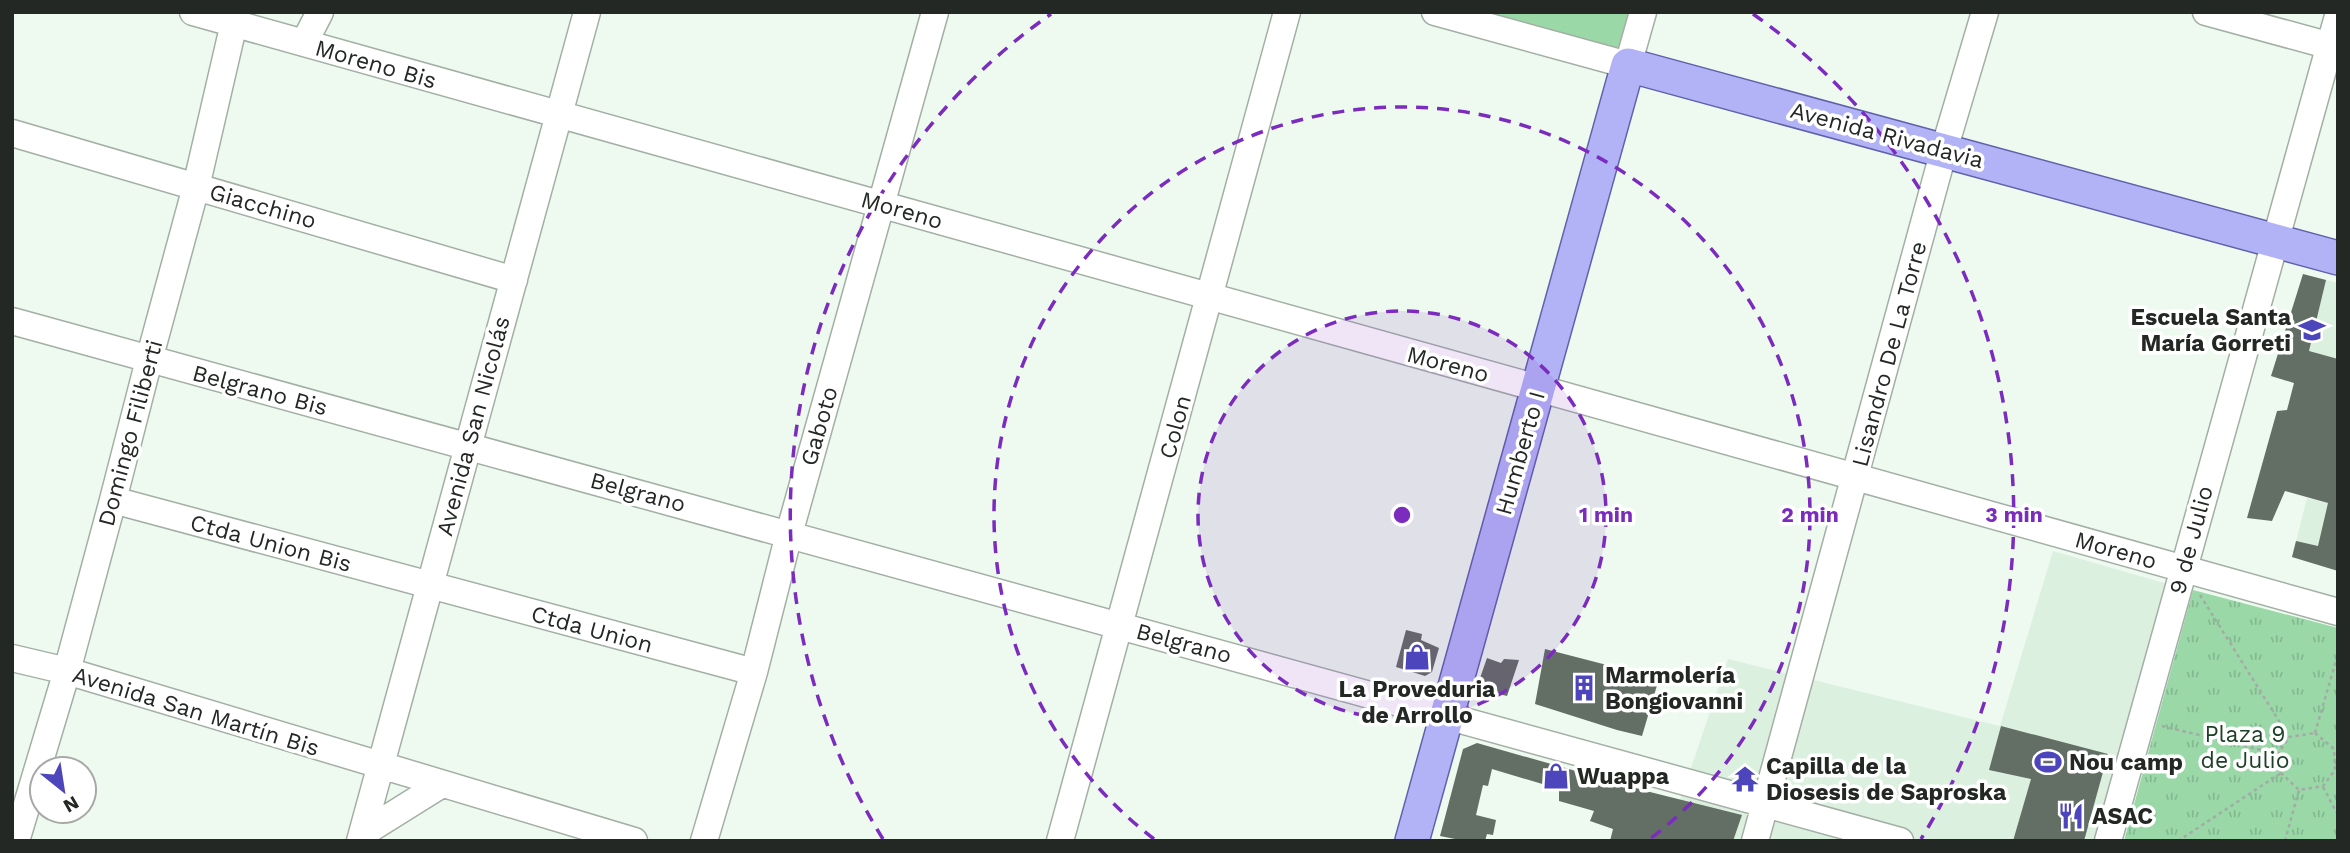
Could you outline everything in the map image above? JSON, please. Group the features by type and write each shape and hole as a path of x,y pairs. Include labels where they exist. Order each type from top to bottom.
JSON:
{"main road":[{"name":"Avenida Rivadavia","path":"1628,65 2338,258"},
{"name":"Humberto I","path":"1412,841 1628,65"}],"street":[{"name":"Moreno Bis","path":"193,12 559,116"},
{"path":"304,43 320,12"},
{"name":"Avenida San Nicolás","path":"361,837 587,12"},
{"name":"Gaboto","path":"704,841 754,672 789,534 935,12"},
{"name":"Colon","path":"1060,841 1287,12"},
{"name":"Avenida Rivadavia","path":"1435,12 1628,65"},
{"path":"1628,65 1643,12"},
{"name":"Lisandro De La Torre","path":"1755,841 1944,150 1985,12"},
{"path":"2206,12 2334,47"},
{"name":"9 de Julio","path":"2108,841 2275,240 2334,47 2338,16"},
{"name":"Domingo Filiberti","path":"16,841 67,671 113,500 196,187 234,23"},
{"name":"Moreno","path":"559,116 2338,612"},
{"name":"Giacchino","path":"12,133 513,280"},
{"name":"Belgrano Bis","path":"12,321 468,445"},
{"name":"Belgrano","path":"468,445 1900,841"},
{"name":"Ctda Union Bis","path":"113,500 429,586"},
{"name":"Ctda Union","path":"429,586 754,672"},
{"name":"Avenida San Martín Bis","path":"12,658 67,671 634,841"},
{"path":"361,837 442,784"}],"path":[{"path":"2183,568 2289,737"},
{"path":"2315,733 2338,653"},
{"path":"2141,720 2278,754"},
{"path":"2315,733 2336,748 2336,770 2323,786 2300,790 2281,774 2278,754 2289,737 2315,733"},
{"path":"2178,841 2281,774"},
{"path":"2323,786 2338,815"},
{"path":"2286,841 2300,790"}],"shaded area":[{"name":"Escuela Santa María Gorreti","path":"2303,274 2338,283 2338,396 2271,376"},
{"path":"2307,498 2336,505 2338,571 2292,557"},
{"path":"2053,551 2178,587 2098,841 1666,841 1728,659 2000,726"}],"green space":[{"path":"1435,12 1643,12 1628,65"},
{"name":"Plaza 9 de Julio","path":"2193,590 2338,628 2338,841 2124,841"}],"building":[{"path":"2303,274 2326,280 2309,351 2338,359 2338,571 2292,557 2296,541 2318,546 2328,503 2285,491 2272,521 2247,518 2277,411 2287,410 2294,383 2271,376"},
{"name":"La Proveduria de Arrollo","path":"1406,630 1422,634 1421,640 1439,648 1432,672 1425,676 1396,667"},
{"name":"Marmolería Bongiovanni","path":"1545,649 1634,672 1658,682 1642,736 1535,704"},
{"path":"1487,658 1501,663 1504,659 1519,660 1507,696 1491,692 1480,678"},
{"path":"2001,726 2108,754 2084,841 2013,841 2031,779 1989,770"},
{"path":"1477,743 1742,815 1733,841 1610,841 1613,829 1590,821 1594,811 1559,801 1559,789 1492,769 1488,786 1483,785 1476,815 1496,820 1493,835 1487,834 1485,841 1465,841 1440,836 1463,749"}],"place":[{"name":"Escuela Santa María Gorreti","path":"2312,330"},
{"name":"La Proveduria de Arrollo","path":"1417,657"},
{"name":"Marmolería Bongiovanni","path":"1584,688"},
{"name":"Nou camp","path":"2048,762"},
{"name":"Wuappa","path":"1556,776"},
{"name":"Capilla de la Diosesis de Saproska","path":"1745,779"},
{"name":"ASAC","path":"2071,816"}]}
